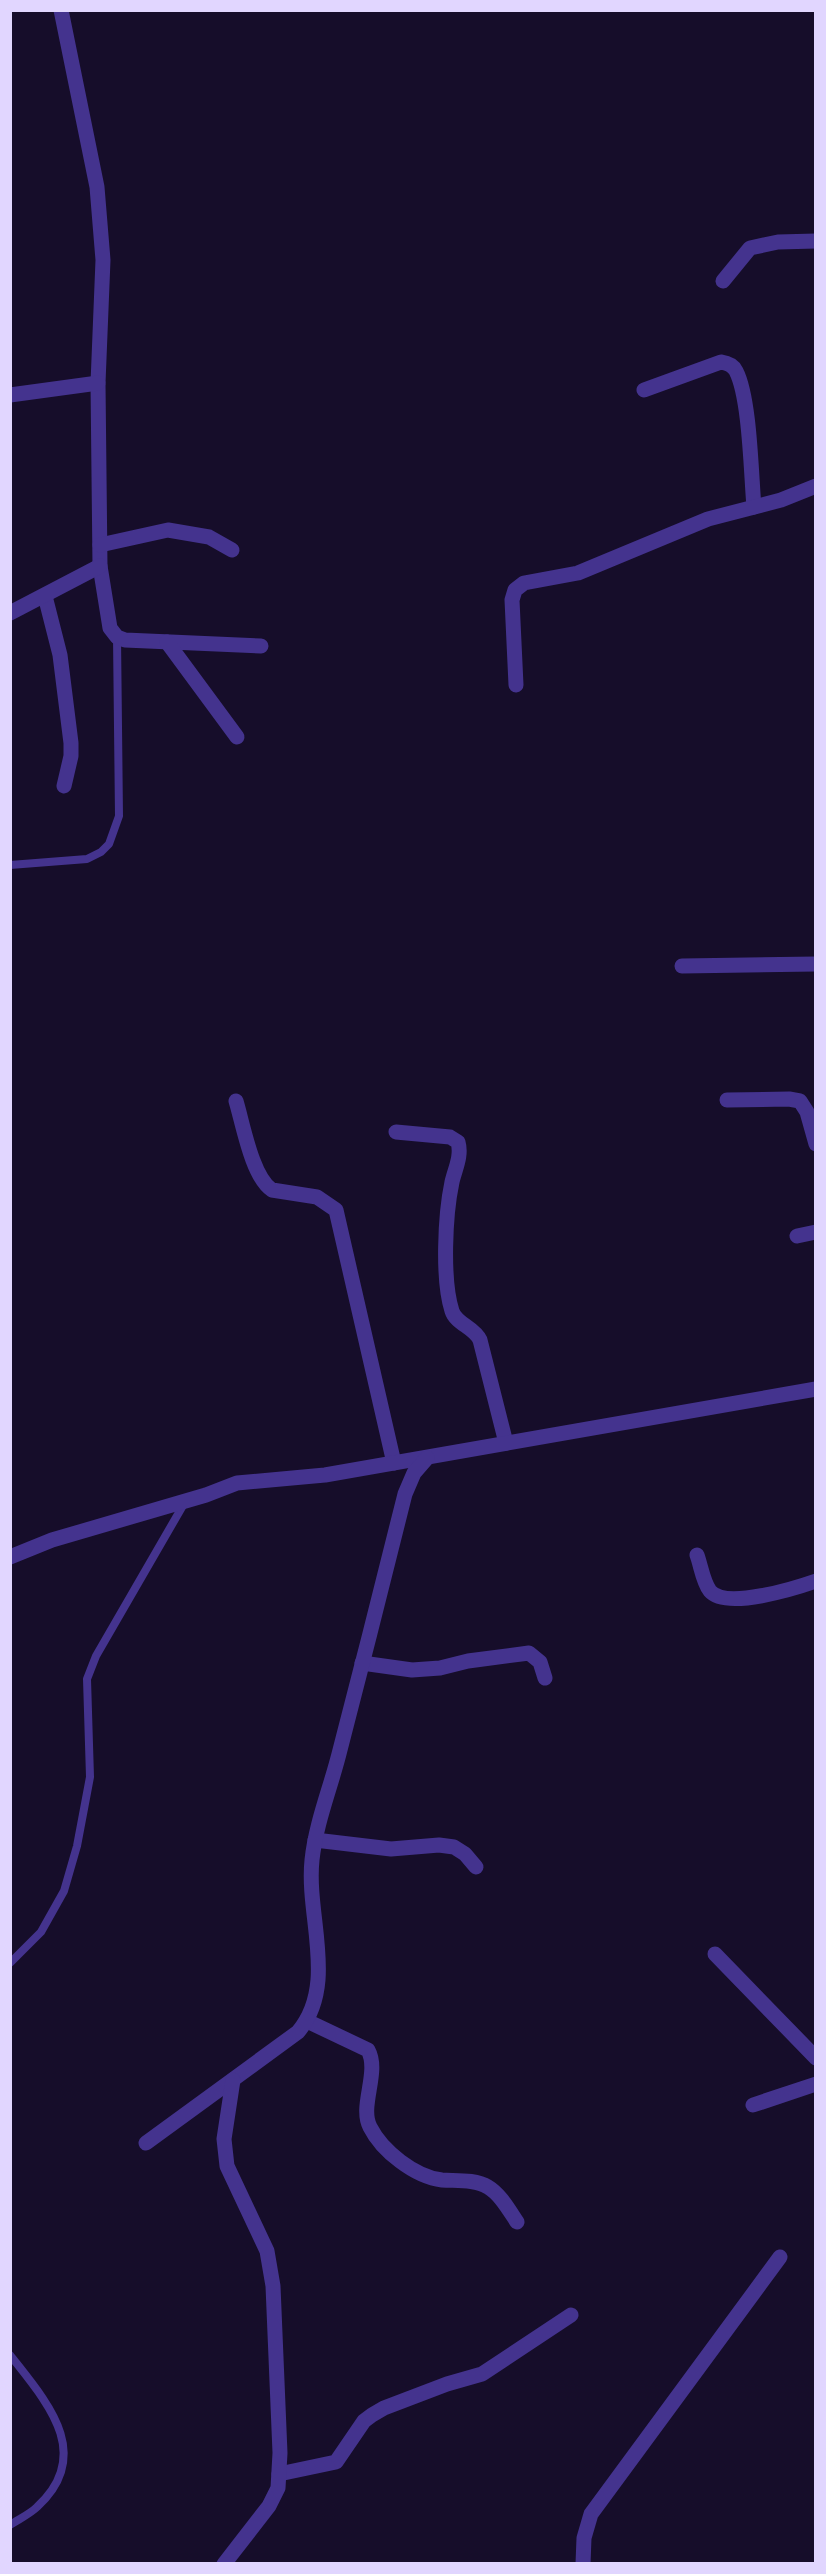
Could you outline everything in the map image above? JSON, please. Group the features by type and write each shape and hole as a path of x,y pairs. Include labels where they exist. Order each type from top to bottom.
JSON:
{"street":[{"path":"61,10 97,187 103,260 98,383 100,566 110,628 117,637 125,640 261,646"},
{"path":"723,281 750,248 778,242 816,241"},
{"path":"644,390 721,363 727,363 735,370 744,393 754,507"},
{"path":"10,395 98,383"},
{"path":"516,685 512,600 515,590 525,583 579,573 653,544 686,527 781,500 816,486"},
{"path":"100,545 168,530 209,537 232,550"},
{"path":"10,613 100,566"},
{"path":"45,596 60,655 71,743 71,756 64,786"},
{"path":"167,642 237,737"},
{"path":"682,966 816,964"},
{"path":"727,1100 789,1099 800,1101 807,1112 816,1144"},
{"path":"236,1101 258,1172 268,1187 272,1190 317,1197 336,1210 394,1463"},
{"path":"396,1132 450,1137 458,1142 460,1154 452,1183 445,1238 450,1302 455,1318 474,1330 480,1340 506,1443"},
{"path":"797,1236 816,1232"},
{"path":"10,1557 52,1540 185,1502 237,1483 325,1475 816,1389"},
{"path":"146,2143 297,2032 307,2021 317,1992 319,1973 310,1882 315,1840 405,1494 414,1473 427,1458"},
{"path":"697,1555 707,1585 711,1593 717,1596 746,1598 769,1596 816,1581"},
{"path":"362,1663 412,1670 440,1668 468,1661 529,1653 540,1662 545,1678"},
{"path":"315,1840 391,1849 438,1845 454,1847 465,1854 476,1867"},
{"path":"715,1954 816,2058"},
{"path":"307,2021 368,2050 372,2065 367,2119 370,2128 390,2152 414,2172 425,2177 478,2183 489,2187 517,2222"},
{"path":"224,2564 270,2506 278,2488 280,2453 273,2286 269,2262 263,2241 227,2166 224,2139 233,2080"},
{"path":"753,2105 816,2084"},
{"path":"583,2564 584,2538 591,2514 780,2257"},
{"path":"279,2474 323,2466 340,2459 364,2421 372,2415 436,2388 482,2374 571,2315"}],"lane":[{"path":"10,865 87,859 101,852 109,844 119,816 117,637"},
{"path":"10,1963 41,1932 64,1891 77,1846 90,1777 87,1679 96,1656 185,1502"},
{"path":"10,2355 46,2402 59,2424 65,2449 61,2473 50,2491 37,2506 10,2525"}]}
